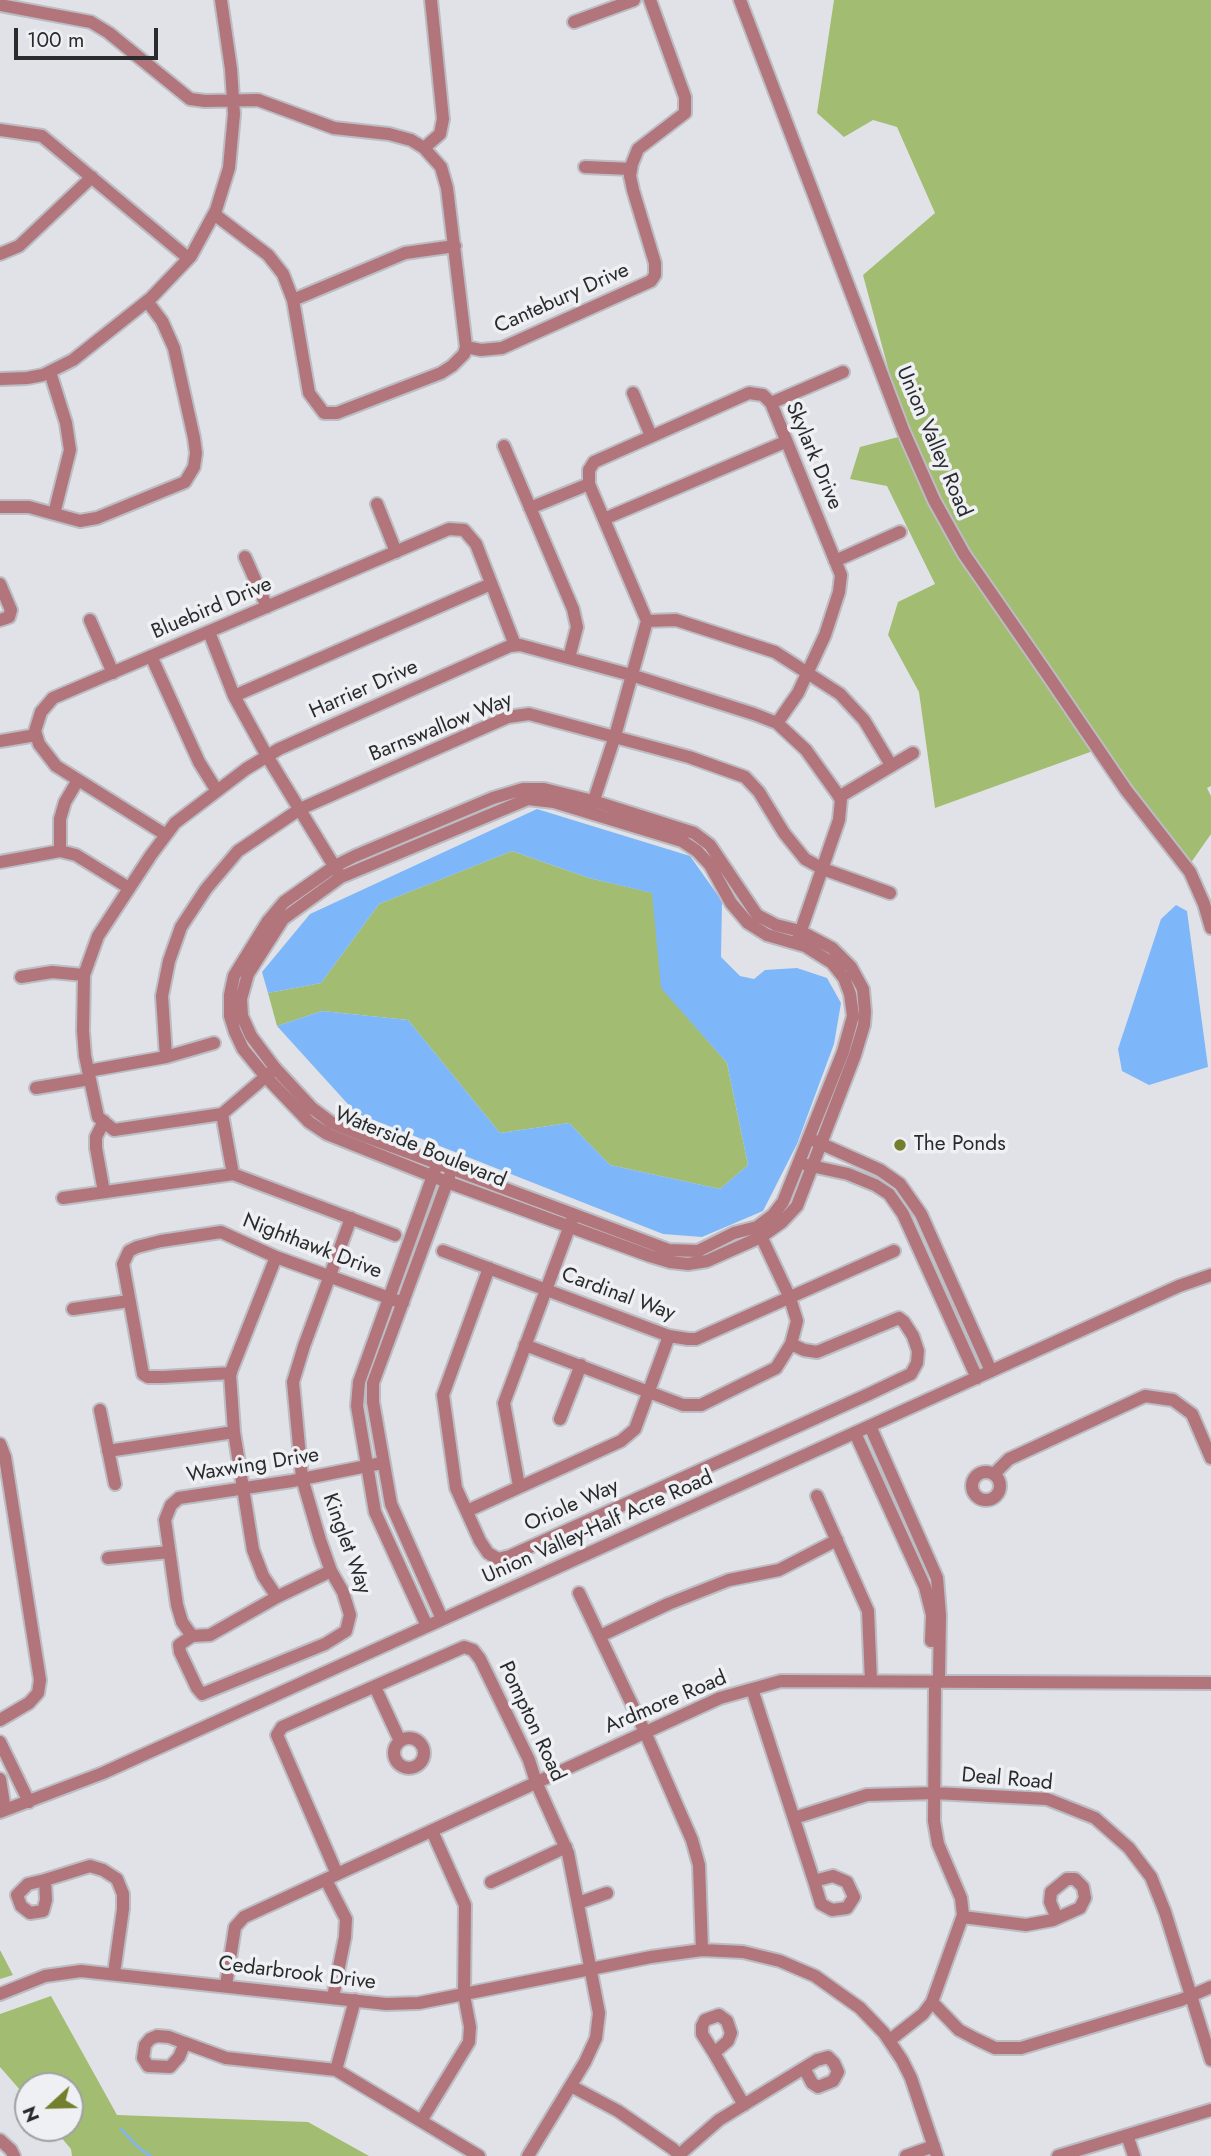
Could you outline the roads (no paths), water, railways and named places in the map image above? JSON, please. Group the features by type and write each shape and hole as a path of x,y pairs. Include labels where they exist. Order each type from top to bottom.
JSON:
{"street":[{"path":"0,379 27,378 50,372 74,360 147,301 188,258 214,214 229,168 233,102 221,0"},
{"path":"424,148 440,134 443,119 431,0"},
{"path":"575,22 634,0"},
{"path":"585,167 631,169 638,149 685,113 685,97 650,0"},
{"name":"Union Valley Road","path":"740,0 903,430 934,500 964,554 1099,751 1183,862 1198,888 1211,928"},
{"path":"0,5 91,22 190,99 233,102 258,100 334,128 389,134 411,140 424,148 441,167 449,196 467,347 452,366 441,373 337,413 324,413 309,393 293,300 283,274 268,255 214,214"},
{"path":"0,130 42,136 188,258"},
{"name":"Cantebury Drive","path":"467,347 481,350 502,348 651,281 655,275 655,263 632,190 631,169"},
{"path":"0,254 19,246 92,177"},
{"path":"293,300 405,253 455,246"},
{"path":"0,506 29,507 80,521 97,518 185,482 194,467 195,445 174,348 162,321 147,301"},
{"path":"50,372 66,423 70,450 54,514"},
{"path":"771,403 843,372"},
{"path":"633,393 651,436"},
{"name":"Skylark Drive","path":"589,484 589,470 594,462 651,436 749,393 763,395 771,403 841,575 839,592 825,635 798,693 777,723"},
{"path":"604,519 786,443"},
{"path":"504,446 573,609 577,627 569,658"},
{"path":"530,508 589,484 647,621 615,736 591,808"},
{"path":"376,504 396,552"},
{"name":"Bluebird Drive","path":"36,735 41,712 53,698 450,529 464,530 476,544 515,645"},
{"path":"835,561 900,532"},
{"path":"246,557 267,607"},
{"path":"0,584 11,610 9,617 0,620"},
{"path":"234,696 491,584"},
{"path":"90,620 113,673"},
{"path":"647,621 676,620 775,652 841,694 864,720 891,765"},
{"path":"209,632 234,696 267,756 338,872"},
{"path":"515,645 631,675 754,714 777,723 806,750 839,796 839,820 798,937"},
{"name":"Harrier Drive","path":"104,1121 98,1117 89,1075 83,1031 84,975 98,936 175,823 246,769 279,749 515,645"},
{"path":"151,656 199,762 218,791"},
{"name":"Barnswallow Way","path":"166,1057 162,996 169,961 181,927 206,889 238,850 300,809 508,718 529,714 689,757 745,777 759,792 784,833 805,859 822,869 890,894"},
{"path":"0,741 36,735 39,744 55,766 166,835"},
{"path":"839,796 913,753"},
{"path":"60,851 60,819 65,802 78,780"},
{"name":"Waterside Boulevard","path":"528,799 591,808 682,841 697,851 710,865 731,903 748,923 767,934 798,937 805,946 832,963 844,978 850,994 853,1016 815,1141 806,1164 783,1202 759,1232 706,1261 688,1264 670,1262 447,1182 435,1170 332,1124 270,1072 242,1016 241,999 248,974 283,919 338,872 528,799"},
{"path":"0,862 60,851 76,855 129,888"},
{"path":"20,976 52,972 84,975"},
{"path":"36,1088 214,1043"},
{"path":"104,1192 96,1137 104,1121 114,1130 222,1114 270,1072"},
{"path":"222,1114 233,1174"},
{"path":"815,1141 880,1170 900,1184 921,1214 991,1371"},
{"path":"806,1164 848,1174 889,1194 903,1214 976,1378"},
{"path":"427,1626 375,1512 357,1406 359,1382 397,1301 452,1169"},
{"name":"Waterside Boulevard","path":"435,1170 452,1169 669,1250 698,1251 734,1233 759,1232"},
{"path":"435,1170 373,1383 373,1402 391,1504 442,1619"},
{"path":"63,1198 233,1174 395,1235"},
{"path":"519,1486 504,1403 574,1213"},
{"name":"Kinglet Way","path":"192,1636 179,1645 180,1652 202,1694 325,1644 346,1632 350,1615 343,1592 331,1571 303,1478 293,1382 351,1218"},
{"name":"Nighthawk Drive","path":"231,1373 163,1377 148,1377 143,1374 122,1264 129,1251 137,1247 221,1232 276,1256 397,1301"},
{"path":"525,1345 683,1405 701,1405 776,1368 791,1344 797,1321 790,1298 759,1232"},
{"name":"Cardinal Way","path":"443,1251 669,1336 696,1339 894,1251"},
{"path":"276,1256 231,1373 234,1432 253,1550 263,1576 277,1597"},
{"name":"Oriole Way","path":"489,1268 443,1395 456,1488 488,1553 498,1559 510,1556 911,1374 918,1351 913,1336 899,1318 817,1352 791,1344"},
{"name":"Union Valley-Half Acre Road","path":"2,1811 103,1773 1179,1286 1211,1275"},
{"path":"73,1309 130,1301"},
{"path":"467,1511 621,1441 635,1429 669,1336"},
{"path":"560,1419 581,1365"},
{"path":"994,1474 1009,1459 1145,1396 1173,1399 1192,1414 1211,1458"},
{"path":"100,1410 115,1484"},
{"path":"870,1426 937,1578 940,1615 939,1677 935,1682"},
{"path":"108,1451 234,1432"},
{"path":"855,1433 925,1587 932,1615 931,1674 935,1682 934,1821 938,1844 961,1898 963,1917 932,2002 923,2014 890,2040"},
{"path":"0,1444 5,1457 40,1680 38,1693 29,1703 0,1720"},
{"name":"Waxwing Drive","path":"192,1636 182,1622 177,1605 165,1520 171,1505 179,1498 382,1463"},
{"path":"886,1502 896,1502 900,1494"},
{"path":"817,1496 868,1611 871,1681"},
{"path":"600,1636 668,1604 729,1580 779,1570 837,1540"},
{"path":"108,1558 169,1552"},
{"path":"403,1573 419,1567"},
{"path":"192,1636 210,1635 277,1597 331,1571"},
{"path":"579,1593 645,1732 692,1840 699,1865 702,1950"},
{"name":"Pompton Road","path":"332,1877 277,1735 282,1727 464,1647 473,1650 485,1668 529,1759 566,1847 599,2013 596,2038 571,2086 528,2156"},
{"name":"Ardmore Road","path":"226,1985 236,1927 244,1917 720,1698 781,1681 1211,1683"},
{"path":"375,1687 400,1741"},
{"path":"752,1689 814,1881"},
{"path":"0,1742 29,1802"},
{"path":"0,1779 2,1811"},
{"name":"Deal Road","path":"794,1818 867,1795 935,1793 1047,1799 1095,1818 1129,1848 1151,1877 1165,1912 1211,2060"},
{"path":"421,2121 470,2042 464,1995 466,1905 432,1830"},
{"path":"491,1882 566,1847"},
{"path":"45,1880 90,1866 117,1879 123,1894 123,1909 114,1973"},
{"path":"332,1877 346,1919 333,1997"},
{"path":"578,1903 607,1893"},
{"path":"963,1917 1026,1925 1057,1918"},
{"name":"Cedarbrook Drive","path":"0,1994 44,1976 81,1971 386,2004 419,2003 702,1950 743,1952 780,1961 815,1976 860,2008 890,2040 911,2078 936,2151"},
{"path":"932,2002 959,2030 995,2048 1021,2048 1191,1996 1211,1987"},
{"path":"337,2070 355,2000"},
{"path":"185,2043 226,2058 337,2070 479,2156"},
{"path":"714,2053 744,2105"},
{"path":"571,2086 618,2112 673,2148 680,2156 719,2120 804,2068"},
{"path":"1058,2156 1211,2110"},
{"path":"1127,2135 1134,2156"},
{"path":"0,2140 15,2156"},
{"path":"906,2156 936,2151"}],"water":[{"path":"537,809 690,856 722,901 721,957 740,976 754,979 765,970 797,968 827,978 841,1003 834,1044 797,1144 763,1211 702,1237 663,1234 356,1113 277,1026 322,1011 408,1020 500,1133 569,1123 610,1165 720,1189 748,1165 727,1063 661,988 652,893 589,878 512,851 379,904 321,983 268,993 262,972 310,914"},
{"path":"1176,905 1187,911 1208,1067 1149,1085 1122,1071 1118,1049 1161,919"}],"waterway":[{"path":"121,2129 140,2149 151,2156"}],"place":[{"name":"The Ponds","path":"900,1145"}]}
